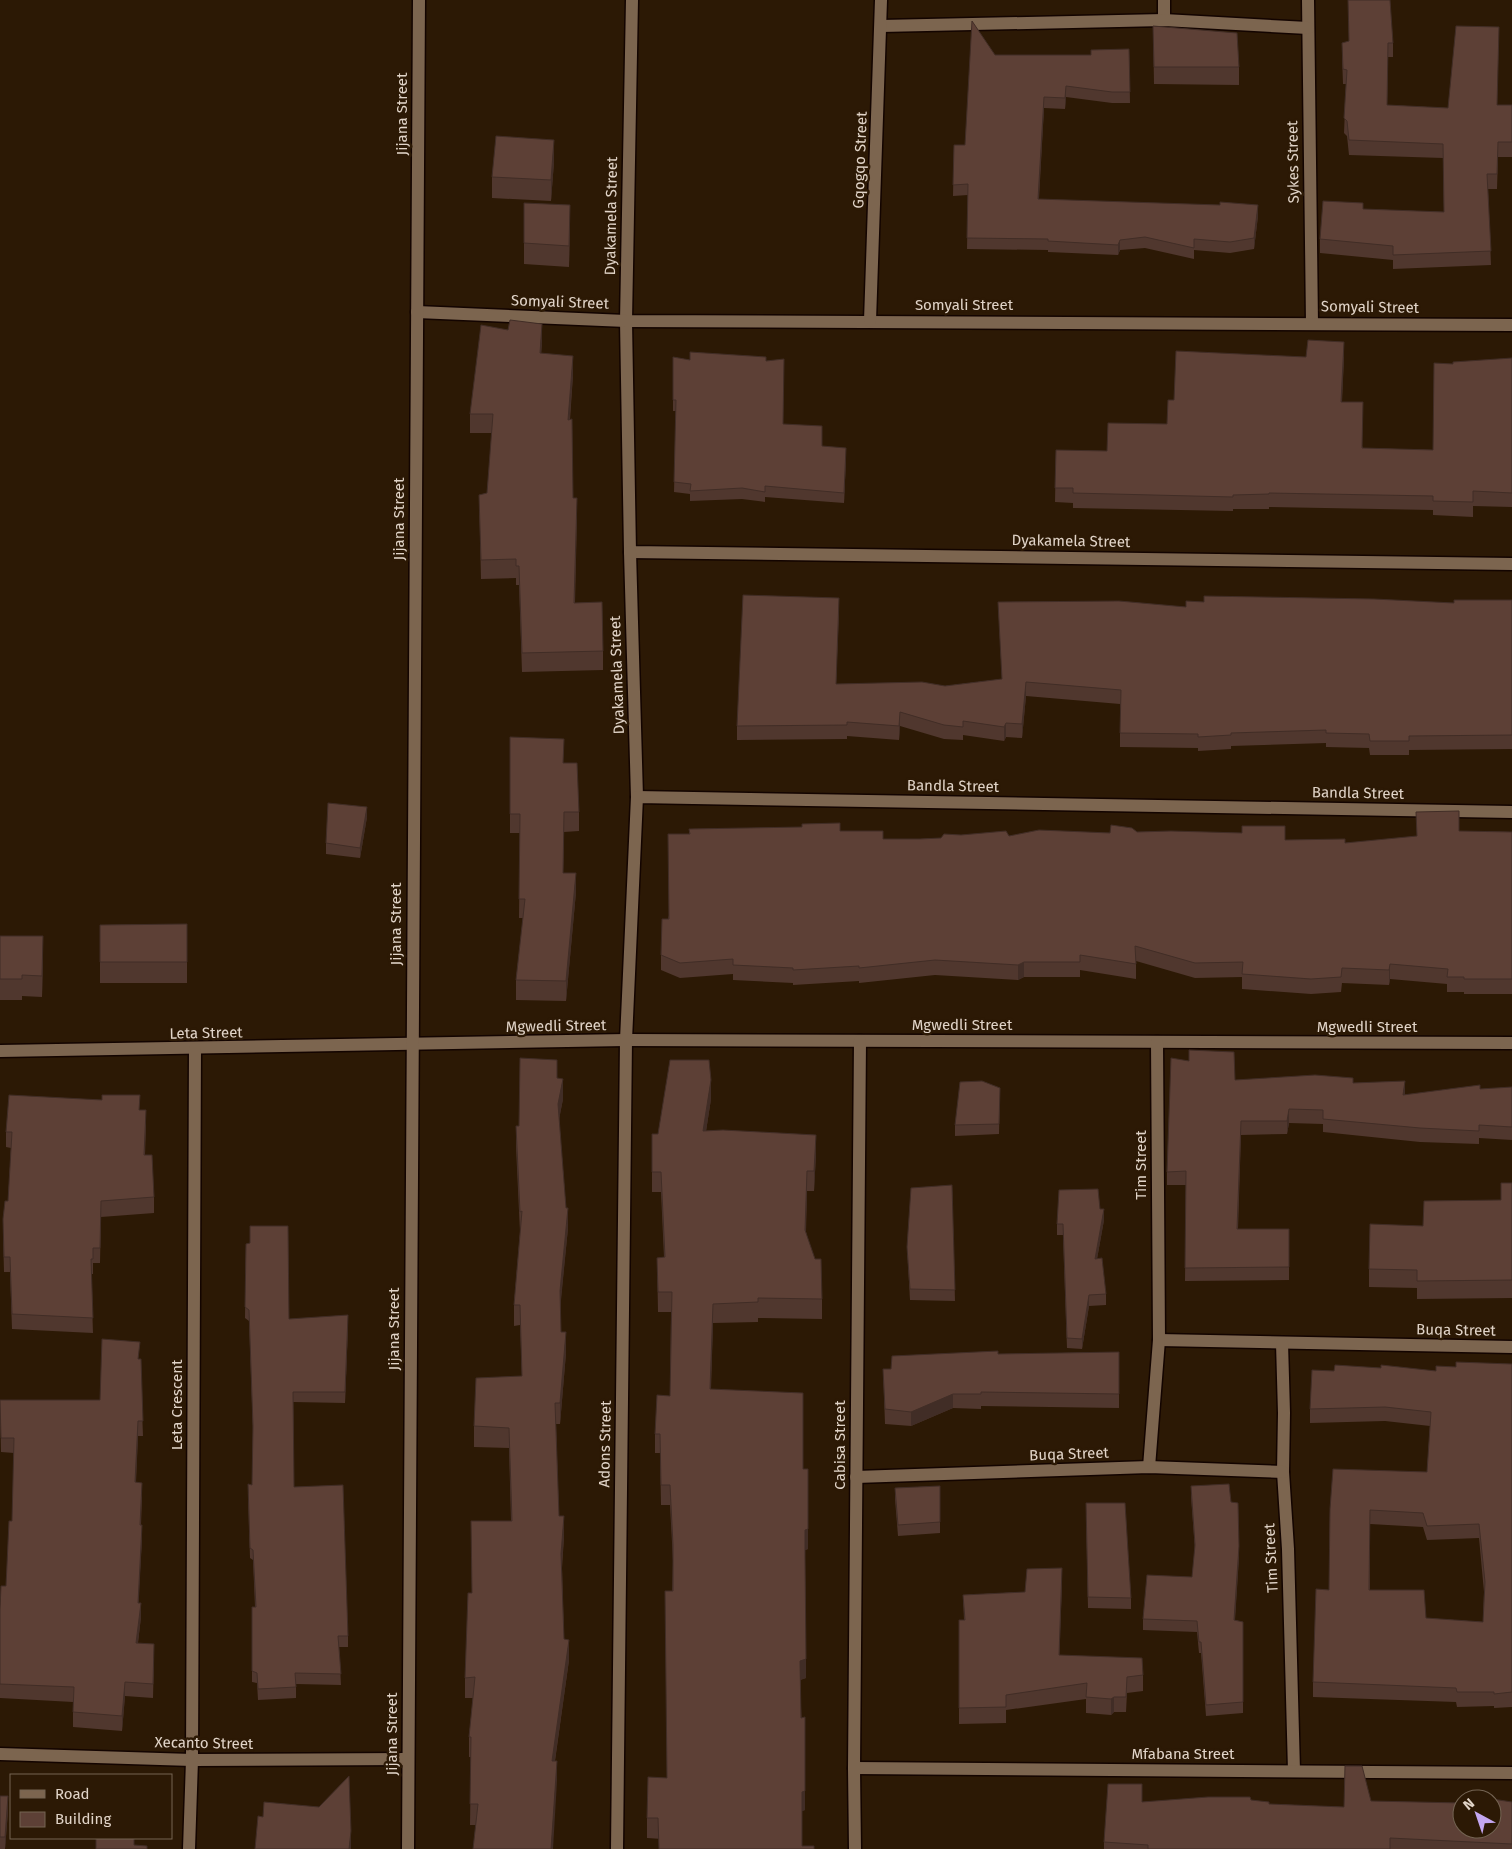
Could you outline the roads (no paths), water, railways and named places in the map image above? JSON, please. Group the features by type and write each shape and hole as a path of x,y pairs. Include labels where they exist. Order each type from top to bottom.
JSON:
{"street":[{"name":"Jijana Street","path":"408,1849 419,0"},
{"name":"Dyakamela Street","path":"632,0 626,320 637,797"},
{"name":"Gqogqo Street","path":"870,321 881,0"},
{"path":"1164,0 1164,20"},
{"name":"Sykes Street","path":"1308,0 1312,323"},
{"path":"881,26 1164,20 1308,28"},
{"name":"Somyali Street","path":"417,312 626,320 1512,325"},
{"name":"Dyakamela Street","path":"630,552 1512,564"},
{"path":"626,1040 637,797"},
{"name":"Bandla Street","path":"637,797 1512,812"},
{"name":"Mgwedli Street","path":"412,1045 626,1040 1512,1043"},
{"name":"Adons Street","path":"617,1849 626,1040"},
{"name":"Cabisa Street","path":"855,1849 854,1768 860,1041"},
{"name":"Tim Street","path":"1149,1467 1159,1340 1157,1042"},
{"name":"Leta Street","path":"0,1051 412,1045"},
{"name":"Leta Crescent","path":"192,1760 195,1049"},
{"name":"Buqa Street","path":"1159,1340 1512,1347"},
{"name":"Tim Street","path":"1282,1343 1283,1472 1294,1770"},
{"name":"Buqa Street","path":"856,1477 1149,1467 1283,1472"},
{"name":"Xecanto Street","path":"0,1754 192,1760 408,1759"},
{"path":"189,1849 192,1760"},
{"name":"Mfabana Street","path":"854,1768 1512,1773"}]}
